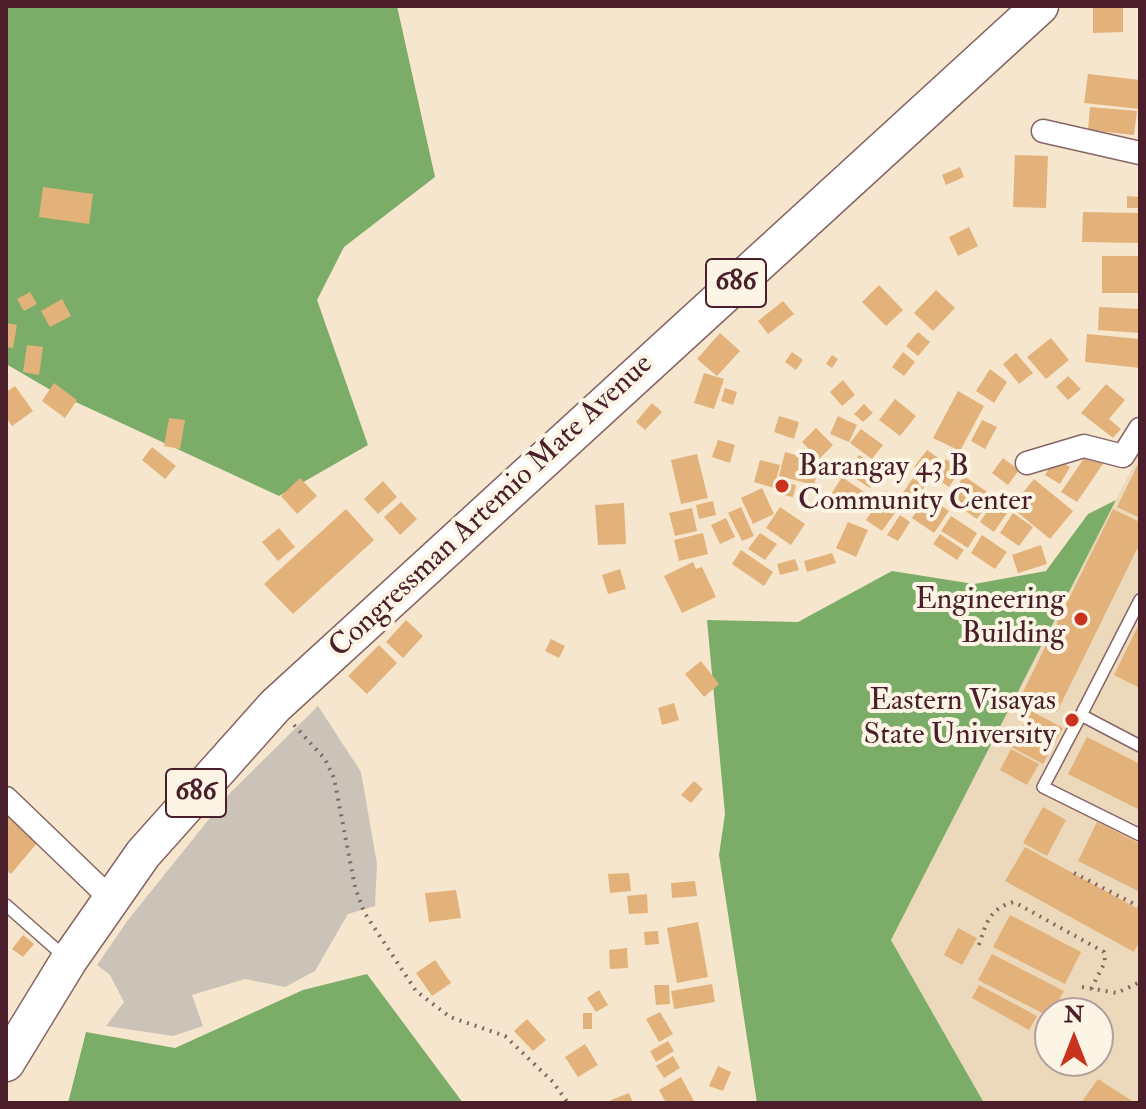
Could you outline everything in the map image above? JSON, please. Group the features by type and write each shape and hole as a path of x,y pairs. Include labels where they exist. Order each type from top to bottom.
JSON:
{"main road":[{"name":"Congressman Artemio Mate Avenue","path":"6,1063 110,898 184,806 275,706 1040,6"}],"street":[{"path":"1043,131 1140,153"},
{"path":"1027,463 1084,446 1123,456 1140,429"},
{"path":"6,798 110,898"}],"lane":[{"path":"1140,600 1043,787 1140,835"},
{"path":"1081,715 1140,746"},
{"path":"6,905 69,960"}],"path":[{"path":"275,706 325,759 334,778 355,887 364,912 416,991 450,1017 505,1036 553,1082 568,1103"},
{"path":"1074,873 1140,907"},
{"path":"979,945 987,919 1001,905 1014,902 1104,952 1105,962 1091,989"},
{"path":"1082,987 1117,993 1140,982"}],"shaded area":[{"name":"Eastern Visayas State University","path":"1140,453 1140,1103 984,1103 891,940"},
{"path":"318,706 361,772 377,864 375,906 348,914 315,971 285,987 245,979 192,995 203,1026 173,1036 106,1026 124,1002 110,975 97,965 128,920 230,793"}],"green space":[{"path":"6,6 397,6 435,177 344,247 317,300 368,445 279,496 54,392 6,364"},
{"path":"1116,500 891,940 984,1103 757,1103 719,855 725,814 707,620 798,622 892,571 974,584 1046,571 1088,514"},
{"path":"367,974 463,1103 68,1103 86,1032 175,1048 303,990"}],"building":[{"path":"1093,6 1123,6 1123,32 1093,33"},
{"path":"1088,74 1140,80 1140,109 1084,103"},
{"path":"1090,107 1137,111 1134,135 1088,130"},
{"path":"1015,155 1048,156 1046,208 1013,207"},
{"path":"960,167 964,177 946,185 942,175"},
{"path":"43,187 93,194 89,224 39,217"},
{"path":"1127,196 1140,197 1140,208 1127,208"},
{"path":"1083,212 1140,213 1140,243 1082,242"},
{"path":"969,227 978,246 958,256 949,237"},
{"path":"1102,256 1140,256 1140,293 1102,293"},
{"path":"879,285 903,310 886,326 862,302"},
{"path":"936,290 955,308 933,331 914,313"},
{"path":"30,292 37,304 24,311 17,299"},
{"path":"62,299 71,316 50,327 41,311"},
{"path":"783,301 794,314 768,334 758,321"},
{"path":"1099,307 1140,309 1140,333 1098,330"},
{"path":"6,323 17,325 13,348 6,347"},
{"path":"918,332 930,342 918,356 906,346"},
{"path":"720,333 740,351 717,376 697,359"},
{"path":"1087,334 1140,339 1140,368 1085,362"},
{"path":"1051,338 1069,360 1046,379 1027,357"},
{"path":"27,345 43,347 39,375 23,372"},
{"path":"792,352 803,360 796,370 785,362"},
{"path":"903,352 915,362 904,376 892,367"},
{"path":"1016,353 1033,373 1019,384 1003,364"},
{"path":"832,355 838,359 832,368 826,364"},
{"path":"990,369 1007,382 994,403 976,391"},
{"path":"704,373 724,379 714,409 694,403"},
{"path":"1068,376 1081,389 1068,400 1056,387"},
{"path":"843,380 855,395 842,406 830,392"},
{"path":"54,383 77,400 65,418 42,401"},
{"path":"1106,384 1125,400 1109,419 1121,429 1113,438 1081,413"},
{"path":"15,386 33,411 12,426 6,417 6,392"},
{"path":"725,388 737,392 733,405 721,401"},
{"path":"958,391 984,406 960,451 933,438"},
{"path":"895,399 916,416 900,436 879,420"},
{"path":"652,403 662,412 645,430 636,422"},
{"path":"864,404 873,413 863,422 854,414"},
{"path":"779,416 799,422 794,439 774,432"},
{"path":"838,416 857,425 849,442 830,434"},
{"path":"169,418 185,420 180,449 164,446"},
{"path":"982,420 997,427 985,449 971,441"},
{"path":"816,428 833,445 819,459 802,442"},
{"path":"861,429 883,445 872,459 850,443"},
{"path":"718,440 735,445 730,463 712,457"},
{"path":"152,447 176,466 165,479 142,460"},
{"path":"1091,448 1107,458 1077,502 1061,492"},
{"path":"927,450 941,460 929,477 914,467"},
{"path":"785,452 820,462 814,485 779,476"},
{"path":"697,454 708,498 681,504 671,460"},
{"path":"859,455 882,470 870,488 847,473"},
{"path":"1003,458 1019,470 1008,485 992,473"},
{"path":"1055,458 1070,467 1060,484 1045,475"},
{"path":"946,459 961,469 949,487 934,477"},
{"path":"760,460 780,465 774,488 754,482"},
{"path":"1140,460 1140,518 1117,507"},
{"path":"964,476 993,496 977,519 948,499"},
{"path":"842,477 867,494 854,513 830,496"},
{"path":"300,478 317,496 297,514 281,496"},
{"path":"913,478 925,486 914,502 902,494"},
{"path":"1034,479 1073,511 1050,539 1011,507"},
{"path":"383,481 397,497 378,514 364,499"},
{"path":"782,482 796,485 793,497 779,494"},
{"path":"762,488 774,514 753,524 741,498"},
{"path":"885,491 902,503 882,531 866,520"},
{"path":"927,496 949,511 934,533 912,518"},
{"path":"713,501 716,515 699,519 696,505"},
{"path":"401,502 417,519 400,535 384,517"},
{"path":"624,503 626,544 598,545 595,505"},
{"path":"993,503 1007,513 994,532 980,522"},
{"path":"741,507 754,536 742,541 728,513"},
{"path":"780,507 805,524 791,545 766,528"},
{"path":"692,508 697,531 675,536 669,513"},
{"path":"346,509 374,540 293,614 264,584"},
{"name":"Engineering Building","path":"1113,509 1140,522 1140,543 1057,712 1022,694"},
{"path":"1013,513 1033,527 1019,546 1000,533"},
{"path":"900,515 910,522 898,541 887,535"},
{"path":"951,516 977,533 968,548 941,531"},
{"path":"726,518 735,537 720,544 711,525"},
{"path":"848,522 868,530 856,557 836,548"},
{"path":"279,528 295,547 278,561 262,542"},
{"path":"703,533 708,554 679,561 674,540"},
{"path":"760,533 777,544 765,560 748,549"},
{"path":"940,534 964,550 957,560 933,544"},
{"path":"982,535 1007,552 995,569 971,553"},
{"path":"1041,545 1047,564 1018,573 1012,555"},
{"path":"741,550 773,572 764,586 732,564"},
{"path":"832,553 836,563 807,572 804,561"},
{"path":"795,559 799,570 780,575 777,564"},
{"path":"693,562 696,569 702,567 716,597 682,613 664,576"},
{"path":"620,569 626,589 608,594 602,575"},
{"path":"406,620 423,636 403,658 386,642"},
{"path":"1140,622 1140,688 1114,675"},
{"path":"551,639 565,646 559,658 545,651"},
{"path":"379,645 397,663 367,694 348,676"},
{"path":"701,661 719,684 704,697 685,674"},
{"path":"674,703 679,720 662,725 658,708"},
{"path":"1031,711 1063,728 1043,764 1011,747"},
{"path":"1087,737 1140,764 1140,810 1068,774"},
{"path":"1011,749 1039,764 1027,785 1000,770"},
{"path":"694,781 703,789 691,803 681,795"},
{"path":"1043,807 1066,820 1047,856 1023,843"},
{"path":"6,814 38,842 11,874 6,870"},
{"path":"1097,822 1140,844 1140,892 1078,861"},
{"path":"1025,847 1140,910 1140,941 1134,952 1005,881"},
{"path":"629,873 631,891 610,893 608,874"},
{"path":"695,881 697,896 672,898 671,883"},
{"path":"456,890 461,918 429,922 425,893"},
{"path":"647,894 648,913 629,914 627,896"},
{"path":"1010,915 1081,952 1065,984 993,947"},
{"path":"698,922 708,977 677,983 667,928"},
{"path":"958,928 977,938 962,965 944,955"},
{"path":"658,931 659,944 645,945 644,932"},
{"path":"23,935 34,944 23,957 12,949"},
{"path":"627,948 628,968 610,969 609,950"},
{"path":"992,954 1064,991 1061,997 1034,997 1034,1009 978,980"},
{"path":"435,960 451,983 432,996 416,973"},
{"path":"712,984 715,1002 674,1009 671,991"},
{"path":"654,985 669,985 670,1004 656,1005"},
{"path":"979,985 1034,1014 1034,1021 1029,1030 972,998"},
{"path":"599,990 608,1005 596,1012 587,998"},
{"path":"660,1012 673,1034 659,1042 646,1019"},
{"path":"583,1013 592,1013 592,1029 583,1029"},
{"path":"527,1019 546,1040 533,1051 514,1031"},
{"path":"668,1041 674,1051 656,1062 650,1051"},
{"path":"585,1044 598,1065 578,1077 565,1057"},
{"path":"673,1056 680,1068 664,1078 656,1066"},
{"path":"718,1066 731,1072 723,1091 709,1086"},
{"path":"681,1077 695,1103 666,1103 659,1090"},
{"path":"1098,1079 1135,1103 1081,1103"},
{"path":"629,1093 633,1103 612,1103 611,1100"}],"place":[{"name":"Barangay 43 B Community Center","path":"782,486"},
{"name":"Engineering Building","path":"1081,619"},
{"name":"Eastern Visayas State University","path":"1072,720"}]}
